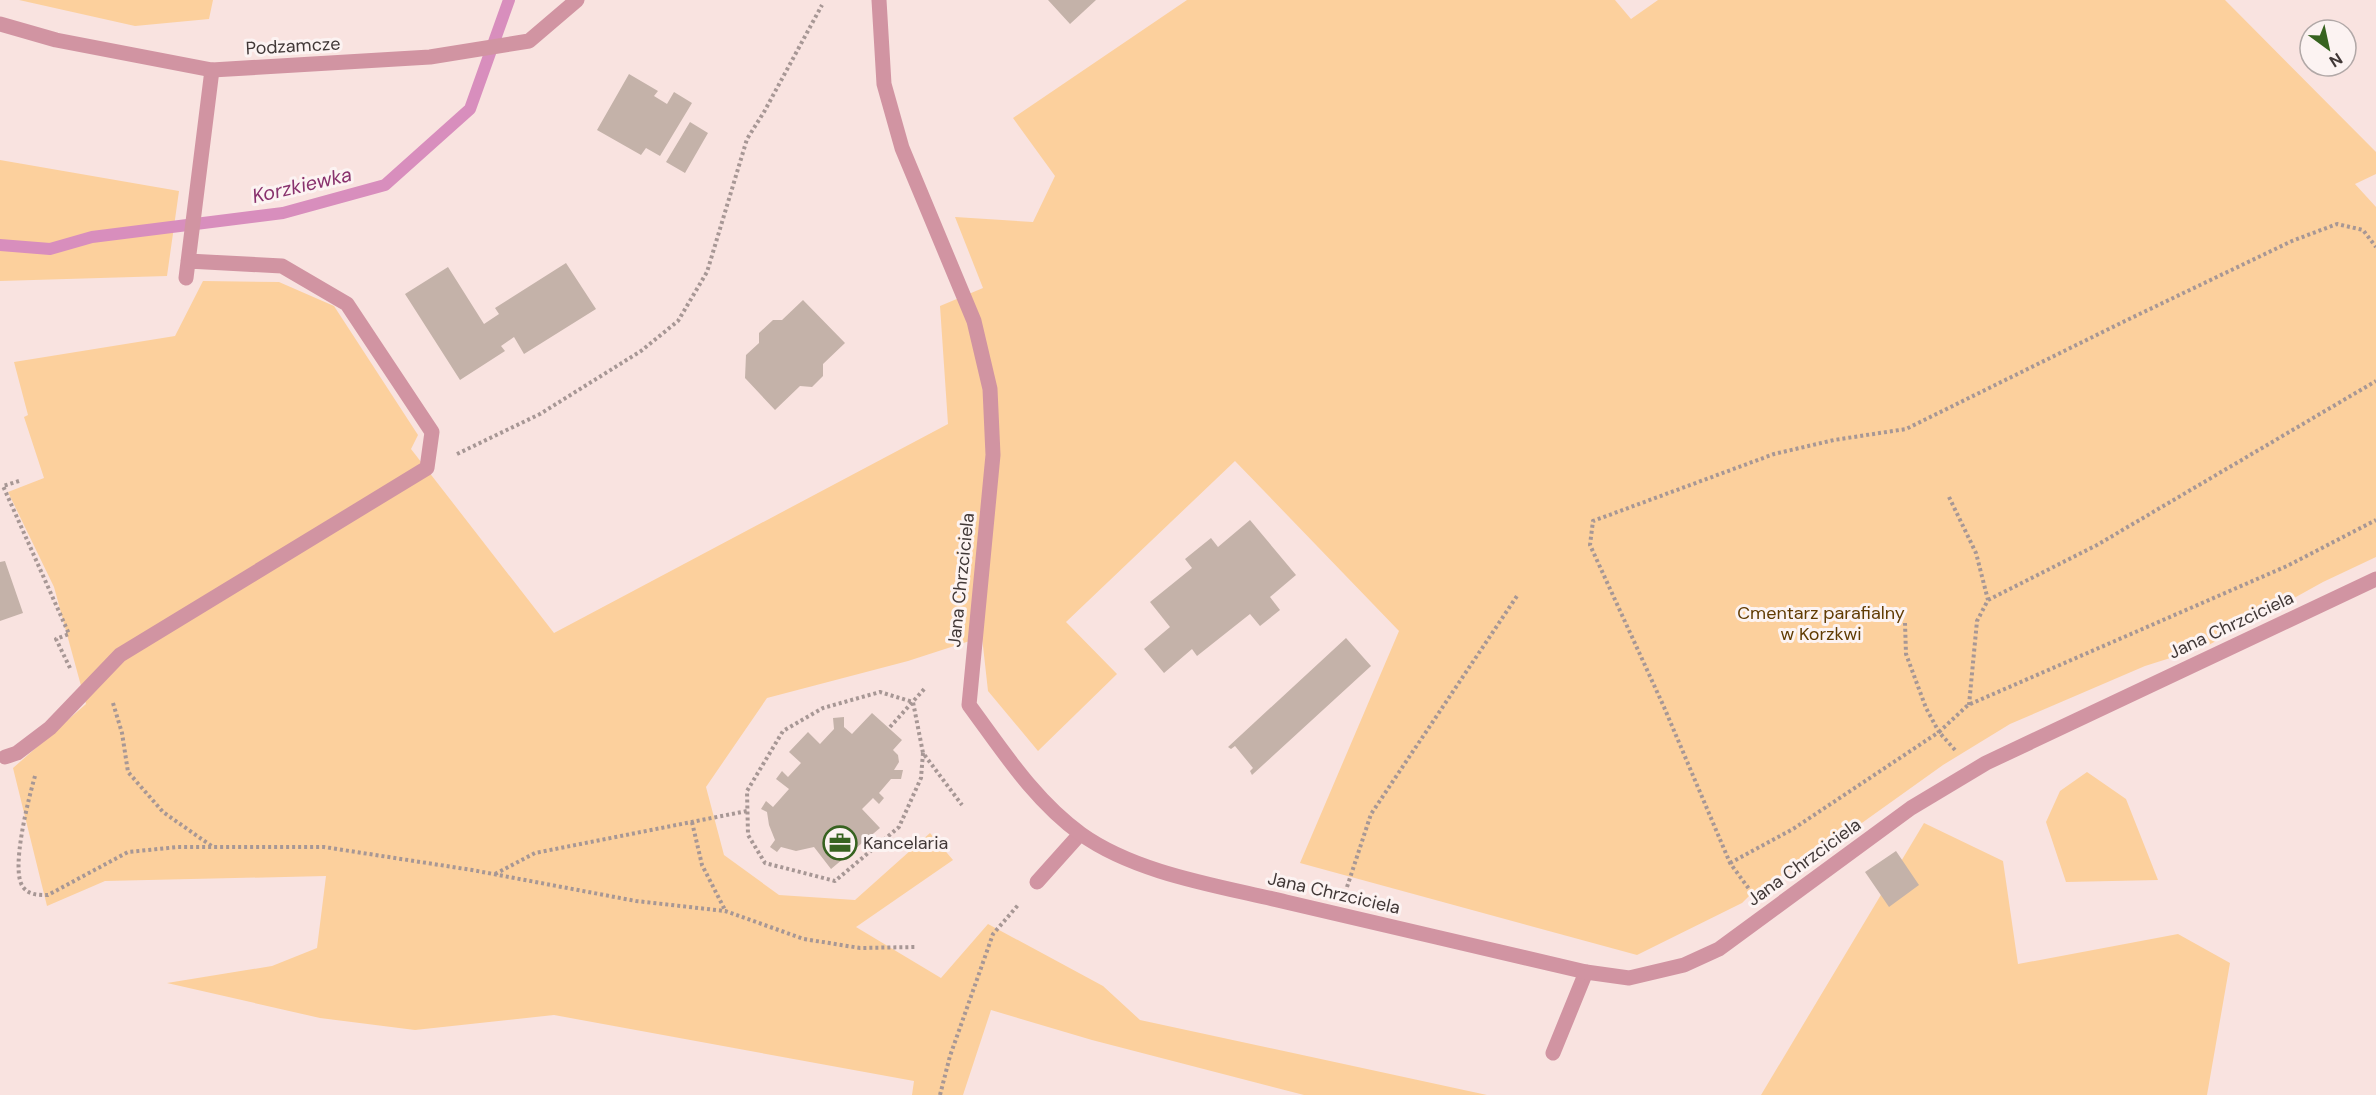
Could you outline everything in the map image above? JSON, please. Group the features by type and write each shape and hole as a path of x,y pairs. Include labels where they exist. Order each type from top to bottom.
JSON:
{"street":[{"name":"Podzamcze","path":"0,24 56,40 212,70 430,57 529,41 577,0"},
{"name":"Jana Chrzciciela","path":"879,0 884,84 902,148 974,321 990,389 993,455 969,705 1038,797 1080,834 1113,854 1147,867 1338,914 1586,972 1629,978 1684,965 1719,949 1911,808 1986,763 2376,579"},
{"path":"186,278 212,70"},
{"path":"5,757 17,753 45,732 120,655 427,468 432,432 347,304 282,266 189,257"},
{"path":"1037,882 1080,834"},
{"path":"1553,1053 1586,972"}],"path":[{"path":"427,468 540,414 641,351 678,321 707,272 747,139 822,5"},
{"path":"1752,893 1730,863 1664,707 1590,545 1593,521 1774,454 1906,429 2136,316 2292,242 2337,224 2363,230 2376,247"},
{"path":"1968,705 1977,621 1988,600 2097,545 2376,381"},
{"path":"19,481 3,486 69,634 56,639 82,693"},
{"path":"1949,497 1976,553 1988,600"},
{"path":"1730,863 1793,829 1939,732 1968,705 2277,571 2376,520"},
{"path":"1338,914 1371,814 1517,596"},
{"path":"1905,623 1906,654 1926,708 1939,732 1960,755"},
{"path":"104,670 122,733 128,772 163,812 214,847"},
{"path":"890,727 926,687"},
{"path":"880,693 913,702 923,753 921,778 899,826 835,881 765,864 747,835 747,791 783,731 823,708 880,693"},
{"path":"45,732 42,752 26,805 17,870 22,886 33,895 48,895 128,852 178,847 324,847 494,874 636,901 725,911 804,939 860,948 916,947"},
{"path":"923,753 962,804"},
{"path":"494,874 535,853 747,812"},
{"path":"692,822 702,865 725,911"},
{"path":"940,1095 950,1056 993,934 1037,882"}],"green space":[{"path":"19,0 213,0 209,19 135,26"},
{"name":"Cmentarz parafialny w Korzkwi","path":"1187,0 1615,0 1631,19 1658,0 2225,0 2298,73 2298,78 2302,78 2376,152 2376,174 2355,184 2376,207 2376,557 2323,582 2205,647 2145,666 2010,724 1943,765 1824,850 1752,893 1742,903 1637,955 1300,863 1399,631 1235,461 1066,622 1117,674 1038,751 988,691 982,637 908,661 767,698 706,787 724,855 779,895 855,900 930,833 953,860 856,927 941,978 988,924 1103,986 1140,1020 1487,1095 1304,1095 1092,1040 991,1010 963,1095 912,1095 914,1081 554,1015 415,1030 320,1018 167,983 272,966 317,948 326,876 105,881 47,906 13,768 86,704 54,587 8,492 44,478 24,417 28,415 14,362 175,336 203,281 279,282 334,306 418,435 411,449 554,633 948,424 940,306 983,288 955,217 1033,222 1055,176 1013,118"},
{"path":"0,160 179,191 167,276 0,281"},
{"path":"2087,772 2126,799 2158,880 2066,882 2046,822 2060,791"},
{"path":"1924,823 2003,861 2018,964 2178,934 2230,963 2207,1095 1761,1095"}],"building":[{"path":"1048,0 1096,0 1070,24"},
{"path":"629,74 658,91 654,96 667,104 674,92 692,103 660,156 646,148 641,155 597,130"},
{"path":"690,122 708,133 685,173 666,162"},
{"path":"566,263 596,309 524,354 514,337 501,346 505,351 460,380 405,294 448,267 484,324 499,314 495,308"},
{"path":"803,300 845,343 823,364 823,376 812,387 800,386 775,410 745,378 746,355 759,343 759,333 773,320 782,320"},
{"path":"1250,520 1296,575 1270,597 1280,610 1260,626 1250,614 1197,656 1192,649 1164,673 1144,649 1170,627 1150,602 1192,568 1185,559 1211,538 1218,547"},
{"path":"5,561 23,613 0,621 0,562"},
{"path":"1346,638 1371,666 1252,775 1250,771 1253,768 1235,746 1231,749 1228,747"},
{"path":"872,713 902,740 893,750 898,755 899,762 894,770 903,770 901,779 891,779 879,793 884,798 879,804 873,798 862,809 880,828 831,869 814,847 796,851 781,847 777,852 770,847 775,840 767,812 761,809 766,801 773,807 789,789 776,779 782,771 788,777 801,763 789,752 808,732 820,744 834,729 833,718 844,717 844,727 852,734"},
{"path":"1896,851 1919,885 1889,907 1865,872"}],"waterway":[{"name":"Korzkiewka","path":"0,245 50,249 92,237 283,213 385,185 470,109 509,0"}],"place":[{"name":"Kancelaria","path":"840,843"}]}
